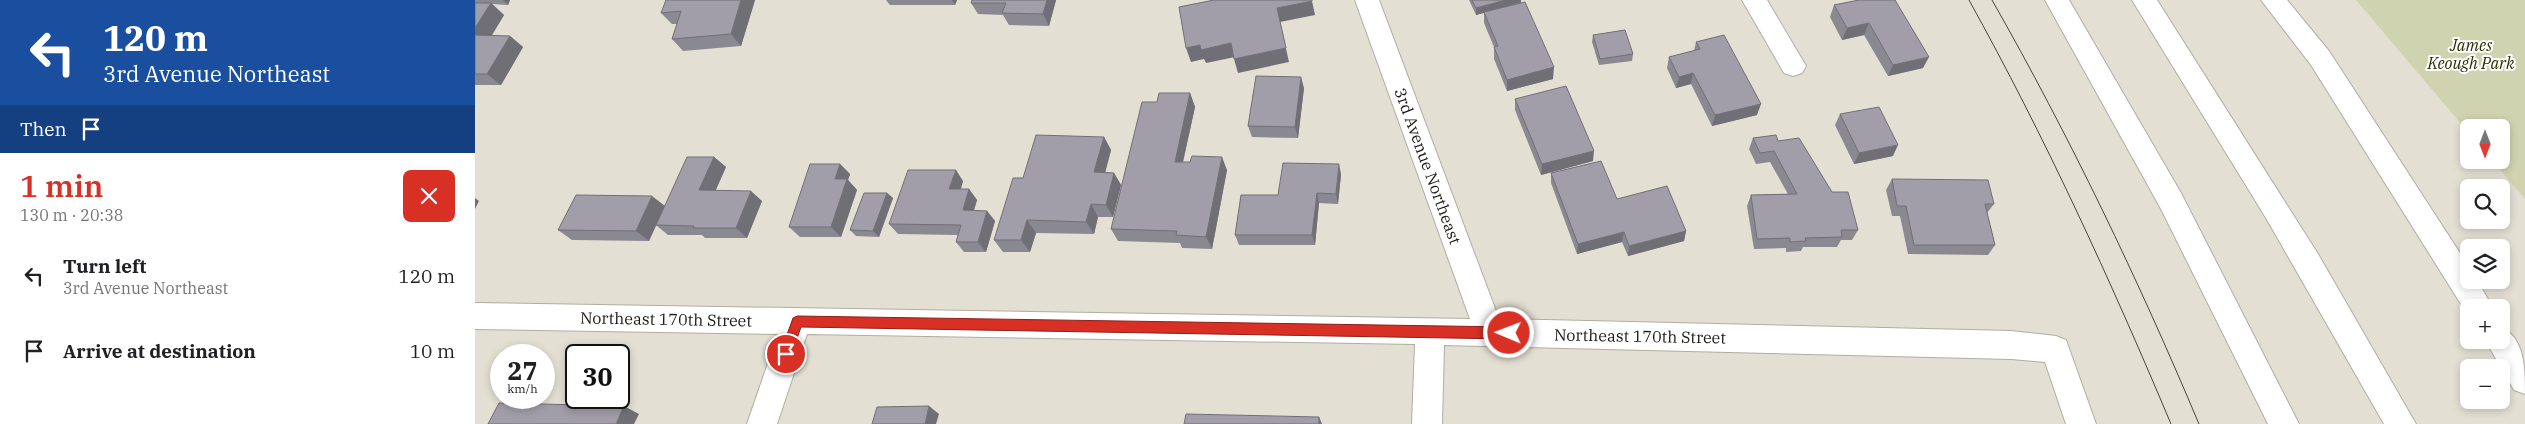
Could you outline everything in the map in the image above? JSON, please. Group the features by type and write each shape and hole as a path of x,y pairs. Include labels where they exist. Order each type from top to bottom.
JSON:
{"main road":[{"name":"3rd Avenue Northeast","path":"1367,0 1490,333"},
{"path":"1754,0 1793,66"},
{"path":"2057,0 2171,201 2283,424"},
{"path":"2143,0 2207,96 2330,298 2401,424"},
{"path":"2273,0 2320,58 2473,299"},
{"name":"Northeast 170th Street","path":"475,316 1430,331 2011,345 2056,350 2081,424"},
{"path":"762,424 797,321"},
{"path":"1427,424 1430,331"},
{"path":"2506,349 2525,380"}],"green space":[{"name":"James Keough Park","path":"2356,0 2525,0 2525,199 2500,169 2510,169 2510,119 2460,119 2460,122"}],"building":[{"path":"666,0 741,0 731,34 672,39 681,11 661,13"},
{"path":"972,0 1047,0 1043,14 1002,13 1006,3 971,3"},
{"path":"1214,0 1312,1 1277,8 1286,48 1234,59 1231,43 1201,50 1200,45 1186,48 1179,7"},
{"path":"1472,0 1506,0 1476,8"},
{"path":"1859,0 1895,0 1929,57 1893,65 1869,23 1847,28 1834,5"},
{"path":"1525,2 1554,67 1507,80 1494,47 1498,46 1484,12"},
{"path":"475,3 491,3 475,28"},
{"path":"1625,30 1633,54 1600,59 1593,35"},
{"path":"475,35 510,36 487,74 475,74"},
{"path":"1724,35 1761,104 1715,115 1693,73 1679,77 1669,57 1700,49 1696,42"},
{"path":"1256,76 1301,77 1295,127 1248,126"},
{"path":"1566,86 1594,151 1542,164 1515,99"},
{"path":"1159,93 1190,93 1175,162 1190,162 1192,156 1222,157 1206,237 1176,235 1177,231 1111,229 1142,102 1157,102"},
{"path":"1879,107 1898,145 1859,153 1840,114"},
{"path":"1036,135 1104,137 1094,172 1114,173 1106,205 1091,204 1086,222 1027,220 1021,240 994,240 1013,178 1023,178"},
{"path":"1776,135 1778,141 1799,138 1832,192 1848,192 1858,230 1841,230 1842,237 1805,238 1806,241 1790,242 1790,238 1757,239 1751,195 1797,194 1774,151 1760,153 1753,138"},
{"path":"687,157 714,157 699,190 751,191 736,228 693,228 694,226 656,225"},
{"path":"1601,161 1617,199 1667,186 1686,231 1629,246 1624,232 1578,244 1551,173"},
{"path":"1283,163 1339,164 1336,194 1317,193 1312,235 1235,235 1241,195 1278,195"},
{"path":"810,164 840,164 835,179 847,179 831,227 789,227"},
{"path":"908,170 956,170 949,189 969,189 963,210 987,211 978,242 956,242 961,225 889,224"},
{"path":"1892,179 1988,180 1994,204 1985,204 1995,245 1914,245 1906,206 1897,206"},
{"path":"864,193 887,193 873,231 850,230"},
{"path":"576,195 652,196 636,231 558,230"},
{"path":"555,404 565,405 565,409 623,409 616,424 488,424 496,409 555,409"},
{"path":"929,406 925,424 872,424 877,407"},
{"path":"1186,414 1319,417 1319,424 1184,424"}],"tram line":[{"path":"1969,0 2024,104 2076,209 2171,424"},
{"path":"1992,0 2049,104 2102,209 2152,316 2199,424"}],"route":[{"path":"786,354 797,321 1509,333"}]}
